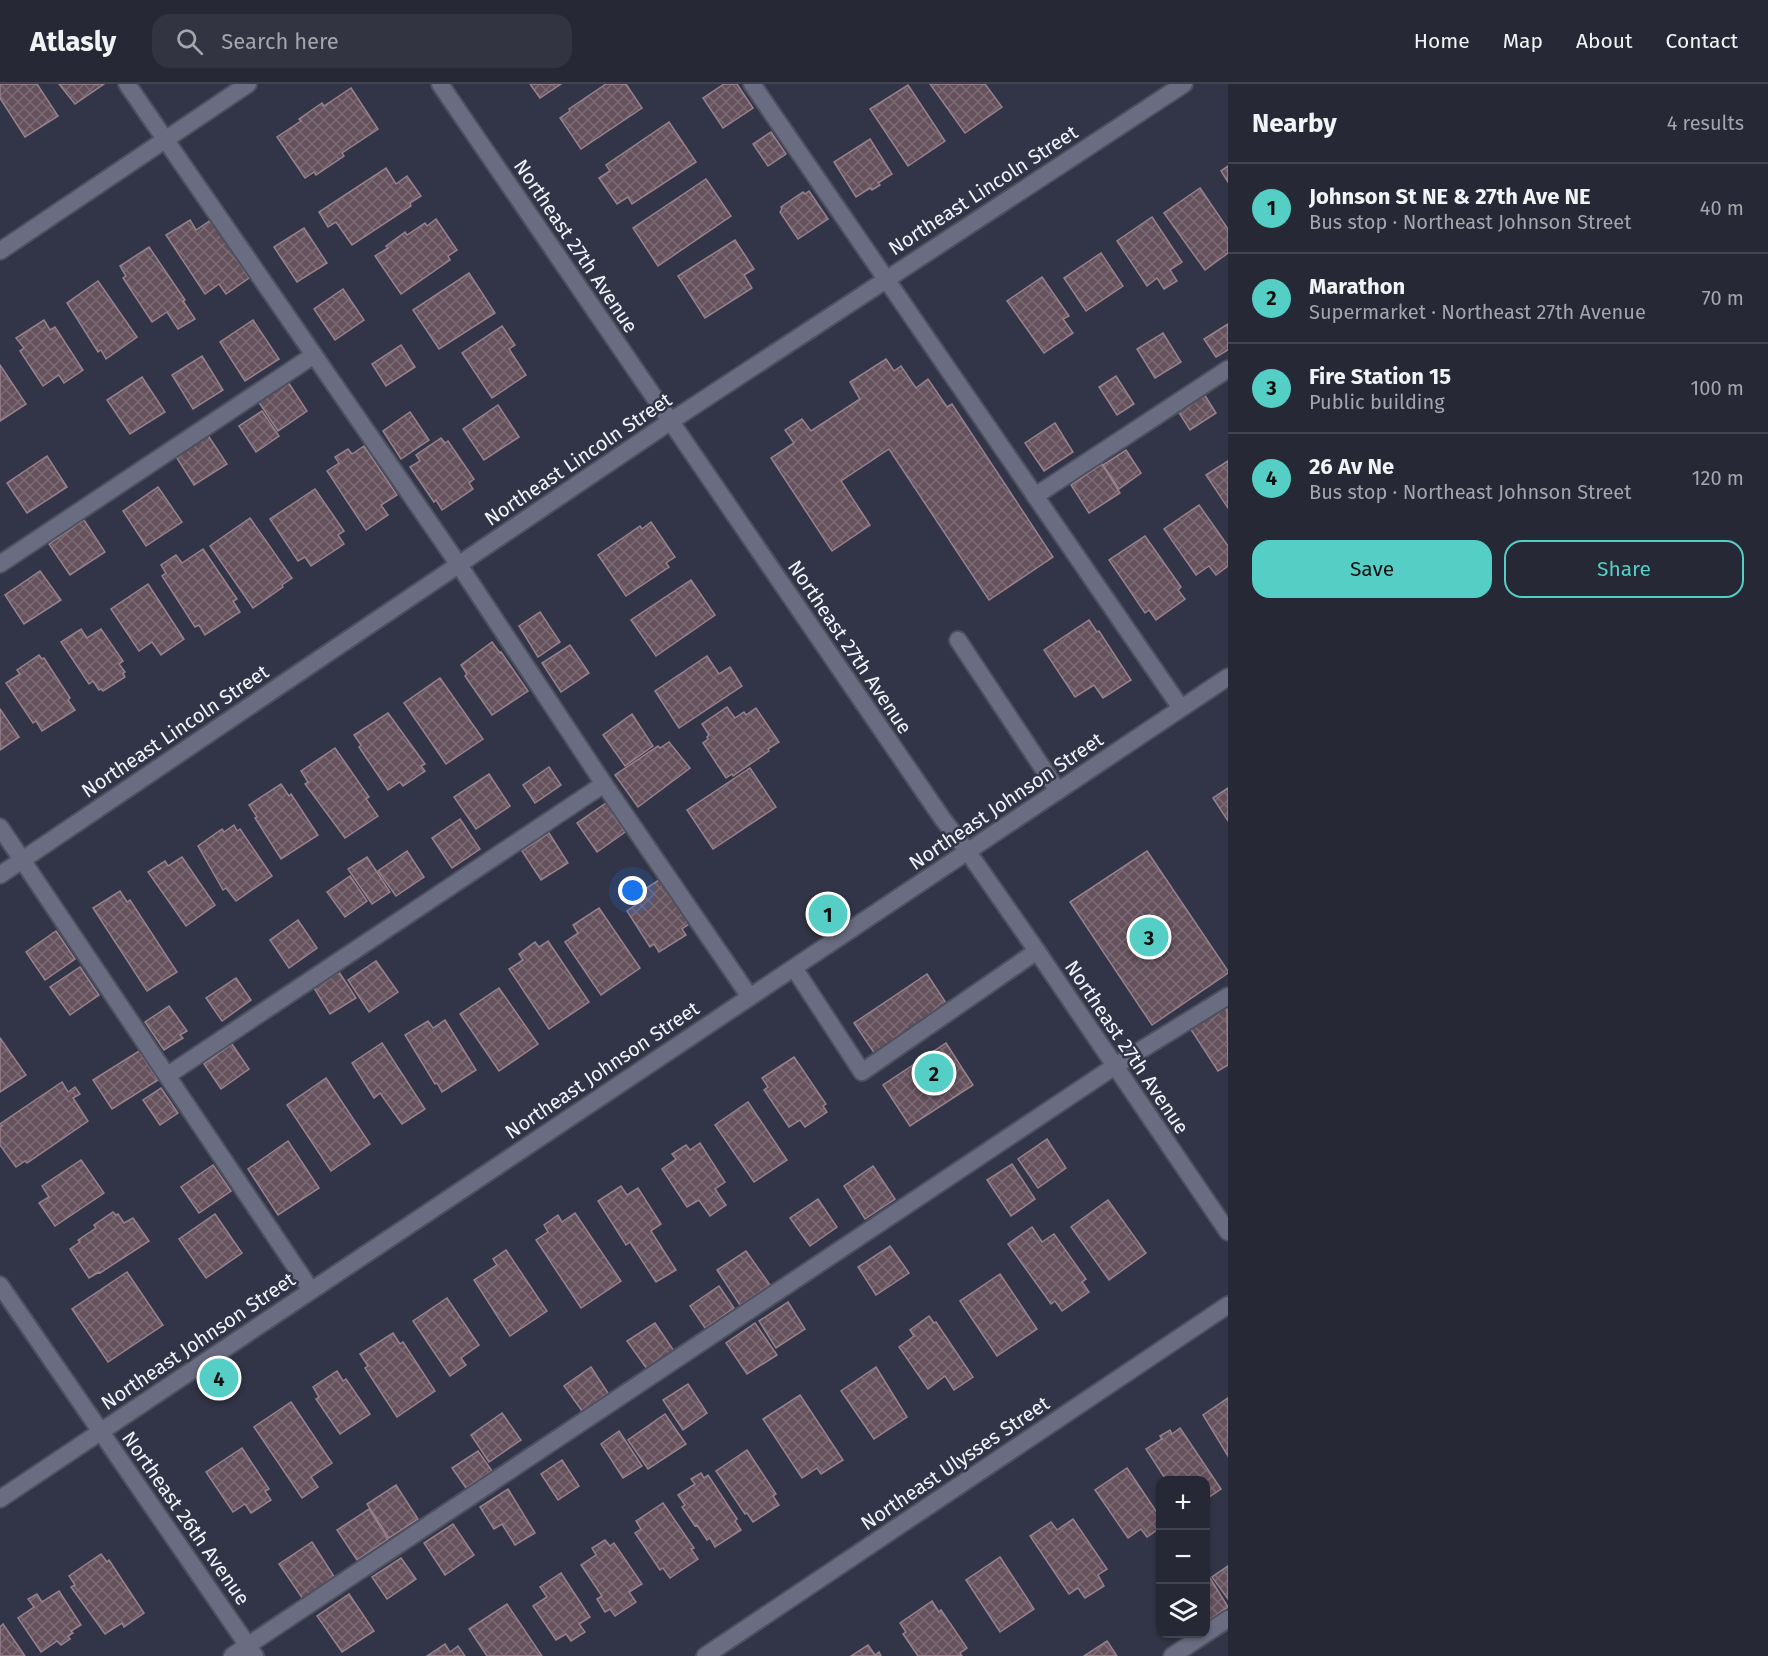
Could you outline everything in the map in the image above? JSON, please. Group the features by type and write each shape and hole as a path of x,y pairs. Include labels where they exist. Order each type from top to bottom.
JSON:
{"street":[{"path":"127,84 459,565 604,784 750,997"},
{"path":"0,251 248,84"},
{"name":"Northeast 27th Avenue","path":"440,84 942,818 1037,951 1228,1233"},
{"path":"752,84 1181,708"},
{"name":"Northeast Lincoln Street","path":"0,876 671,420 1184,84"},
{"path":"0,564 314,356"},
{"path":"1035,496 1228,369"},
{"path":"958,640 1058,791"},
{"name":"Northeast Johnson Street","path":"0,1499 1228,677"},
{"path":"168,1075 604,784"},
{"path":"0,827 311,1290"},
{"path":"794,968 862,1072 1037,951"},
{"path":"232,1656 252,1651 1115,1066 1228,996"},
{"name":"Northeast 26th Avenue","path":"0,1285 252,1651"},
{"name":"Northeast Ulysses Street","path":"705,1656 1228,1305"},
{"path":"1172,1656 1228,1618"}],"building":[{"path":"0,84 37,84 58,116 25,137 0,98"},
{"path":"59,84 104,84 75,104"},
{"path":"530,84 561,84 540,98"},
{"path":"606,84 626,84 642,108 581,149 560,118 570,111 569,109"},
{"path":"724,84 737,84 753,108 723,128 703,98"},
{"path":"930,84 985,84 1002,107 965,133"},
{"path":"908,85 945,141 908,166 870,109"},
{"path":"351,88 378,129 342,153 344,156 316,175 314,172 305,178 277,137 322,103 324,106"},
{"path":"669,122 696,162 632,204 628,197 617,204 599,178 610,171 606,165"},
{"path":"771,132 786,154 768,166 753,144"},
{"path":"870,139 892,174 878,183 880,185 856,197 834,162"},
{"path":"1228,166 1228,182 1221,171"},
{"path":"386,168 396,184 407,176 421,196 410,203 411,206 352,245 336,222 328,227 319,212"},
{"path":"706,179 731,216 658,266 633,228"},
{"path":"1200,188 1228,229 1228,253 1205,270 1164,213"},
{"path":"809,191 828,219 798,239 780,212 781,207 803,192 805,194"},
{"path":"1152,217 1182,262 1170,270 1177,281 1164,289 1157,278 1147,286 1117,241"},
{"path":"436,219 457,250 448,256 450,260 401,294 375,256 388,248 386,246 405,232 407,235 425,223 427,226"},
{"path":"190,220 196,230 211,220 249,278 226,294 219,284 205,294 166,235"},
{"path":"304,228 327,263 297,282 274,247"},
{"path":"735,240 754,269 744,275 752,288 705,318 678,276"},
{"path":"149,247 185,300 183,301 195,319 178,329 167,312 152,322 123,278 126,276 120,266"},
{"path":"1101,253 1123,286 1086,311 1064,278"},
{"path":"469,273 495,313 439,349 413,310"},
{"path":"1042,277 1069,316 1063,319 1073,333 1044,353 1007,301"},
{"path":"98,281 137,337 106,359 101,350 98,352 67,303"},
{"path":"343,289 364,320 335,340 314,309"},
{"path":"44,320 50,330 55,327 83,370 64,383 59,375 43,386 20,351 24,348 16,338"},
{"path":"253,320 279,359 245,381 220,342"},
{"path":"1228,324 1228,350 1216,357 1204,339"},
{"path":"502,326 515,345 509,349 526,375 492,398 462,353"},
{"path":"1163,333 1181,362 1155,378 1137,349"},
{"path":"401,345 415,367 386,386 372,364"},
{"path":"202,356 223,390 193,409 172,375"},
{"path":"886,359 894,371 901,366 916,388 928,379 947,407 952,404 1053,557 989,600 889,449 841,481 870,525 832,551 771,458 794,443 785,430 802,419 811,431 860,399 850,382"},
{"path":"0,365 26,404 0,421"},
{"path":"1116,376 1134,404 1117,415 1099,387"},
{"path":"142,377 165,412 130,434 107,400"},
{"path":"288,382 307,411 278,431 258,401"},
{"path":"1204,394 1216,413 1190,430 1178,411"},
{"path":"498,405 519,437 484,460 463,429"},
{"path":"262,411 279,436 256,452 239,426"},
{"path":"410,412 429,440 401,459 383,431"},
{"path":"1055,423 1073,452 1044,471 1025,443"},
{"path":"207,434 227,464 194,485 175,455"},
{"path":"441,438 445,443 448,441 474,479 469,483 473,489 442,510 410,467 420,461 416,455"},
{"path":"364,446 397,495 381,505 388,515 366,530 327,471 339,463 335,457 348,449 352,454"},
{"path":"1126,450 1141,473 1119,489 1103,465"},
{"path":"47,456 67,487 27,513 7,483"},
{"path":"1228,461 1228,508 1206,475"},
{"path":"1102,464 1120,493 1089,513 1071,485"},
{"path":"158,487 182,522 146,546 123,511"},
{"path":"315,489 344,531 338,535 344,544 311,566 305,557 298,561 270,519"},
{"path":"1199,505 1228,546 1228,566 1216,575 1209,566 1196,575 1164,529"},
{"path":"250,518 292,578 253,608 210,546"},
{"path":"84,520 105,552 70,575 49,544"},
{"path":"651,522 675,557 666,563 669,567 626,596 598,555 640,526 642,529"},
{"path":"1145,536 1181,587 1178,590 1185,599 1156,620 1149,610 1145,613 1109,560"},
{"path":"203,549 237,599 233,601 240,612 205,635 199,625 195,627 162,576 166,573 161,565 176,555 182,563"},
{"path":"40,571 61,600 24,624 5,595"},
{"path":"691,580 715,615 656,656 631,620"},
{"path":"148,584 184,639 161,655 152,642 139,651 111,609"},
{"path":"540,612 560,642 538,657 519,626"},
{"path":"1089,620 1097,632 1099,631 1131,680 1103,698 1094,685 1075,697 1044,650"},
{"path":"81,629 87,638 101,629 123,661 119,664 125,672 123,673 125,677 103,691 99,690 93,681 89,684 61,642"},
{"path":"492,642 528,691 492,715 465,676 467,674 461,665"},
{"path":"570,645 589,673 561,692 542,663"},
{"path":"39,655 42,659 44,658 70,698 68,700 75,710 42,731 36,721 33,723 6,683 20,674 17,670"},
{"path":"707,656 719,674 730,667 742,686 679,728 655,691"},
{"path":"440,678 483,739 446,764 404,703"},
{"path":"727,707 735,718 744,712 746,715 756,708 779,742 733,776 732,774 726,778 703,743 709,735 702,724"},
{"path":"0,709 19,737 0,750"},
{"path":"388,713 425,764 421,766 425,771 403,786 400,782 388,790 359,747 361,745 354,735"},
{"path":"632,714 653,746 625,766 603,735"},
{"path":"669,742 690,768 638,807 615,775 658,746 660,748"},
{"path":"335,748 369,797 366,799 378,816 345,838 305,784 308,782 301,771"},
{"path":"549,767 561,785 535,803 523,785"},
{"path":"750,768 776,807 713,849 687,810"},
{"path":"489,774 510,806 476,829 454,797"},
{"path":"281,784 289,796 291,794 318,835 281,859 249,805"},
{"path":"1228,788 1228,821 1213,798"},
{"path":"606,803 625,832 597,852 577,823"},
{"path":"460,819 480,849 452,868 432,838"},
{"path":"234,825 237,831 240,829 272,876 236,901 226,888 223,890 198,846 222,829 224,832"},
{"path":"549,833 568,863 541,880 522,851"},
{"path":"407,851 424,877 396,896 378,871"},
{"path":"1147,851 1228,971 1152,1025 1070,902"},
{"path":"182,857 215,905 186,926 148,872 165,861 168,866"},
{"path":"367,857 390,892 372,904 348,869"},
{"path":"350,876 367,901 345,917 327,892"},
{"path":"659,880 689,924 682,929 686,935 659,952 654,944 650,947 627,911 641,901 637,894"},
{"path":"120,891 127,902 130,900 177,972 147,991 93,908"},
{"path":"599,908 640,968 601,995 565,942 578,933 573,925"},
{"path":"298,920 317,948 289,968 270,940"},
{"path":"56,931 75,959 45,980 26,952"},
{"path":"548,941 589,1002 549,1029 509,969 523,960 519,954 535,942 539,947"},
{"path":"376,961 398,992 369,1012 348,980"},
{"path":"80,967 99,995 70,1015 50,987"},
{"path":"339,972 356,998 330,1014 314,988"},
{"path":"927,974 948,1006 875,1054 854,1023"},
{"path":"236,978 251,1000 222,1021 206,998"},
{"path":"499,988 538,1044 499,1071 460,1014"},
{"path":"1227,1004 1228,1065 1218,1071 1190,1028"},
{"path":"169,1006 187,1031 180,1035 183,1038 164,1050 145,1022"},
{"path":"445,1020 476,1070 442,1092 405,1035 428,1021 433,1028"},
{"path":"0,1038 26,1075 0,1092"},
{"path":"382,1043 425,1109 402,1124 380,1093 374,1098 352,1063"},
{"path":"946,1043 973,1085 910,1126 883,1085"},
{"path":"232,1044 249,1069 221,1089 204,1064"},
{"path":"139,1051 158,1080 112,1109 93,1080"},
{"path":"794,1057 826,1104 823,1106 827,1112 805,1127 800,1120 789,1127 764,1090 768,1087 762,1078"},
{"path":"326,1078 370,1144 331,1171 287,1105"},
{"path":"62,1082 68,1092 75,1087 80,1094 73,1098 88,1121 27,1163 25,1161 16,1167 0,1145 0,1127 2,1126 0,1124"},
{"path":"161,1088 178,1113 160,1125 143,1100"},
{"path":"748,1102 787,1160 754,1182 715,1125"},
{"path":"1047,1139 1066,1168 1038,1188 1018,1159"},
{"path":"288,1141 319,1188 278,1215 248,1169"},
{"path":"700,1143 725,1182 715,1189 726,1205 710,1216 699,1200 687,1207 662,1169 676,1159 672,1154 686,1145 690,1150"},
{"path":"81,1160 104,1193 55,1226 39,1203 49,1197 42,1186"},
{"path":"1012,1164 1035,1199 1011,1216 987,1180"},
{"path":"213,1165 231,1191 199,1213 181,1187"},
{"path":"873,1166 895,1199 865,1219 844,1186"},
{"path":"621,1186 627,1195 638,1188 661,1224 651,1231 676,1270 656,1282 630,1242 626,1245 598,1201"},
{"path":"818,1199 837,1227 810,1246 790,1218"},
{"path":"1108,1200 1146,1253 1109,1280 1071,1227"},
{"path":"113,1212 118,1214 124,1223 133,1218 149,1241 89,1278 70,1249 80,1242 78,1240 96,1228 94,1225"},
{"path":"575,1213 621,1281 581,1308 536,1240 548,1232 544,1225 558,1215 562,1222"},
{"path":"215,1214 242,1253 206,1278 179,1239"},
{"path":"1032,1227 1042,1242 1054,1234 1086,1279 1082,1282 1089,1292 1062,1311 1055,1301 1051,1304 1008,1244"},
{"path":"890,1246 909,1273 876,1295 858,1267"},
{"path":"506,1250 547,1311 510,1336 474,1280 497,1265 493,1259"},
{"path":"746,1251 770,1285 740,1305 717,1270"},
{"path":"127,1272 163,1325 108,1362 72,1309"},
{"path":"1000,1274 1037,1329 997,1356 960,1301"},
{"path":"719,1286 734,1308 705,1328 690,1306"},
{"path":"447,1298 479,1345 461,1358 466,1365 450,1376 413,1321"},
{"path":"788,1302 805,1329 776,1348 759,1321"},
{"path":"929,1316 934,1323 936,1322 973,1377 954,1390 945,1376 928,1389 899,1347 914,1336 910,1330"},
{"path":"655,1323 674,1351 647,1369 627,1341"},
{"path":"755,1323 777,1355 747,1374 726,1343"},
{"path":"393,1333 400,1344 403,1342 435,1391 397,1417 365,1368 368,1366 360,1354"},
{"path":"591,1367 608,1393 582,1411 564,1386"},
{"path":"876,1367 907,1417 874,1439 841,1391"},
{"path":"337,1371 343,1381 346,1379 370,1414 340,1434 316,1399 319,1397 313,1387"},
{"path":"688,1384 707,1413 683,1430 663,1400"},
{"path":"800,1395 843,1460 821,1474 817,1468 802,1478 763,1419"},
{"path":"1228,1398 1228,1456 1203,1415"},
{"path":"291,1402 332,1463 311,1477 318,1487 302,1498 254,1427"},
{"path":"502,1413 521,1440 489,1462 471,1435"},
{"path":"665,1414 686,1444 648,1469 628,1440"},
{"path":"1180,1428 1221,1489 1210,1496 1210,1476 1163,1476 1146,1449 1162,1439 1160,1436 1170,1430 1172,1434"},
{"path":"619,1431 642,1466 623,1478 601,1444"},
{"path":"242,1448 269,1489 265,1491 271,1500 251,1513 245,1504 233,1512 206,1472"},
{"path":"747,1450 776,1494 773,1496 779,1505 753,1522 716,1471"},
{"path":"478,1451 492,1471 466,1488 452,1468"},
{"path":"562,1460 579,1486 558,1500 541,1474"},
{"path":"1127,1468 1156,1511 1156,1531 1147,1537 1141,1529 1128,1538 1095,1490"},
{"path":"701,1473 704,1478 708,1475 737,1519 735,1521 741,1530 715,1547 710,1538 707,1540 697,1525 695,1526 682,1507 685,1505 678,1495 695,1484 691,1479"},
{"path":"396,1485 418,1519 389,1538 367,1504"},
{"path":"508,1489 535,1533 515,1545 502,1524 494,1529 480,1507"},
{"path":"663,1503 694,1548 691,1549 698,1559 670,1578 663,1568 660,1570 635,1533 641,1529 636,1521"},
{"path":"369,1509 388,1539 357,1560 337,1530"},
{"path":"1073,1519 1107,1569 1098,1575 1104,1586 1085,1598 1078,1588 1069,1594 1030,1536 1051,1522 1057,1530"},
{"path":"453,1524 474,1555 445,1575 424,1543"},
{"path":"605,1540 610,1546 614,1543 642,1584 629,1592 636,1602 615,1616 610,1609 605,1612 597,1599 602,1596 581,1565 596,1555 592,1548"},
{"path":"312,1542 335,1578 303,1599 279,1564"},
{"path":"101,1554 107,1562 109,1560 144,1613 124,1627 122,1623 105,1634 71,1587 75,1585 69,1576"},
{"path":"1000,1557 1034,1609 1000,1632 966,1580"},
{"path":"401,1558 416,1579 387,1599 372,1577"},
{"path":"1228,1566 1228,1599 1212,1577"},
{"path":"561,1573 590,1617 579,1624 585,1632 571,1641 566,1634 556,1640 533,1606 547,1597 540,1587"},
{"path":"1210,1578 1228,1607 1210,1619"},
{"path":"59,1591 81,1625 71,1631 73,1633 68,1636 70,1639 61,1645 57,1641 41,1652 18,1618 34,1607 28,1599 37,1594 42,1602"},
{"path":"349,1594 374,1631 342,1652 317,1616"},
{"path":"932,1601 939,1612 941,1610 967,1648 960,1653 962,1656 918,1656 903,1634 906,1632 900,1623"},
{"path":"507,1604 542,1656 487,1656 469,1629"},
{"path":"3,1624 25,1656 0,1656 0,1627"},
{"path":"1107,1641 1117,1656 1084,1656"},
{"path":"445,1644 450,1652 458,1646 465,1656 427,1656"},
{"path":"868,1645 875,1655 879,1652 881,1656 851,1656"}],"place":[{"name":"Johnson St NE & 27th Ave NE","path":"828,914"},
{"name":"Fire Station 15","path":"1149,937"},
{"name":"Marathon","path":"934,1073"},
{"name":"26 Av Ne","path":"219,1378"}]}
